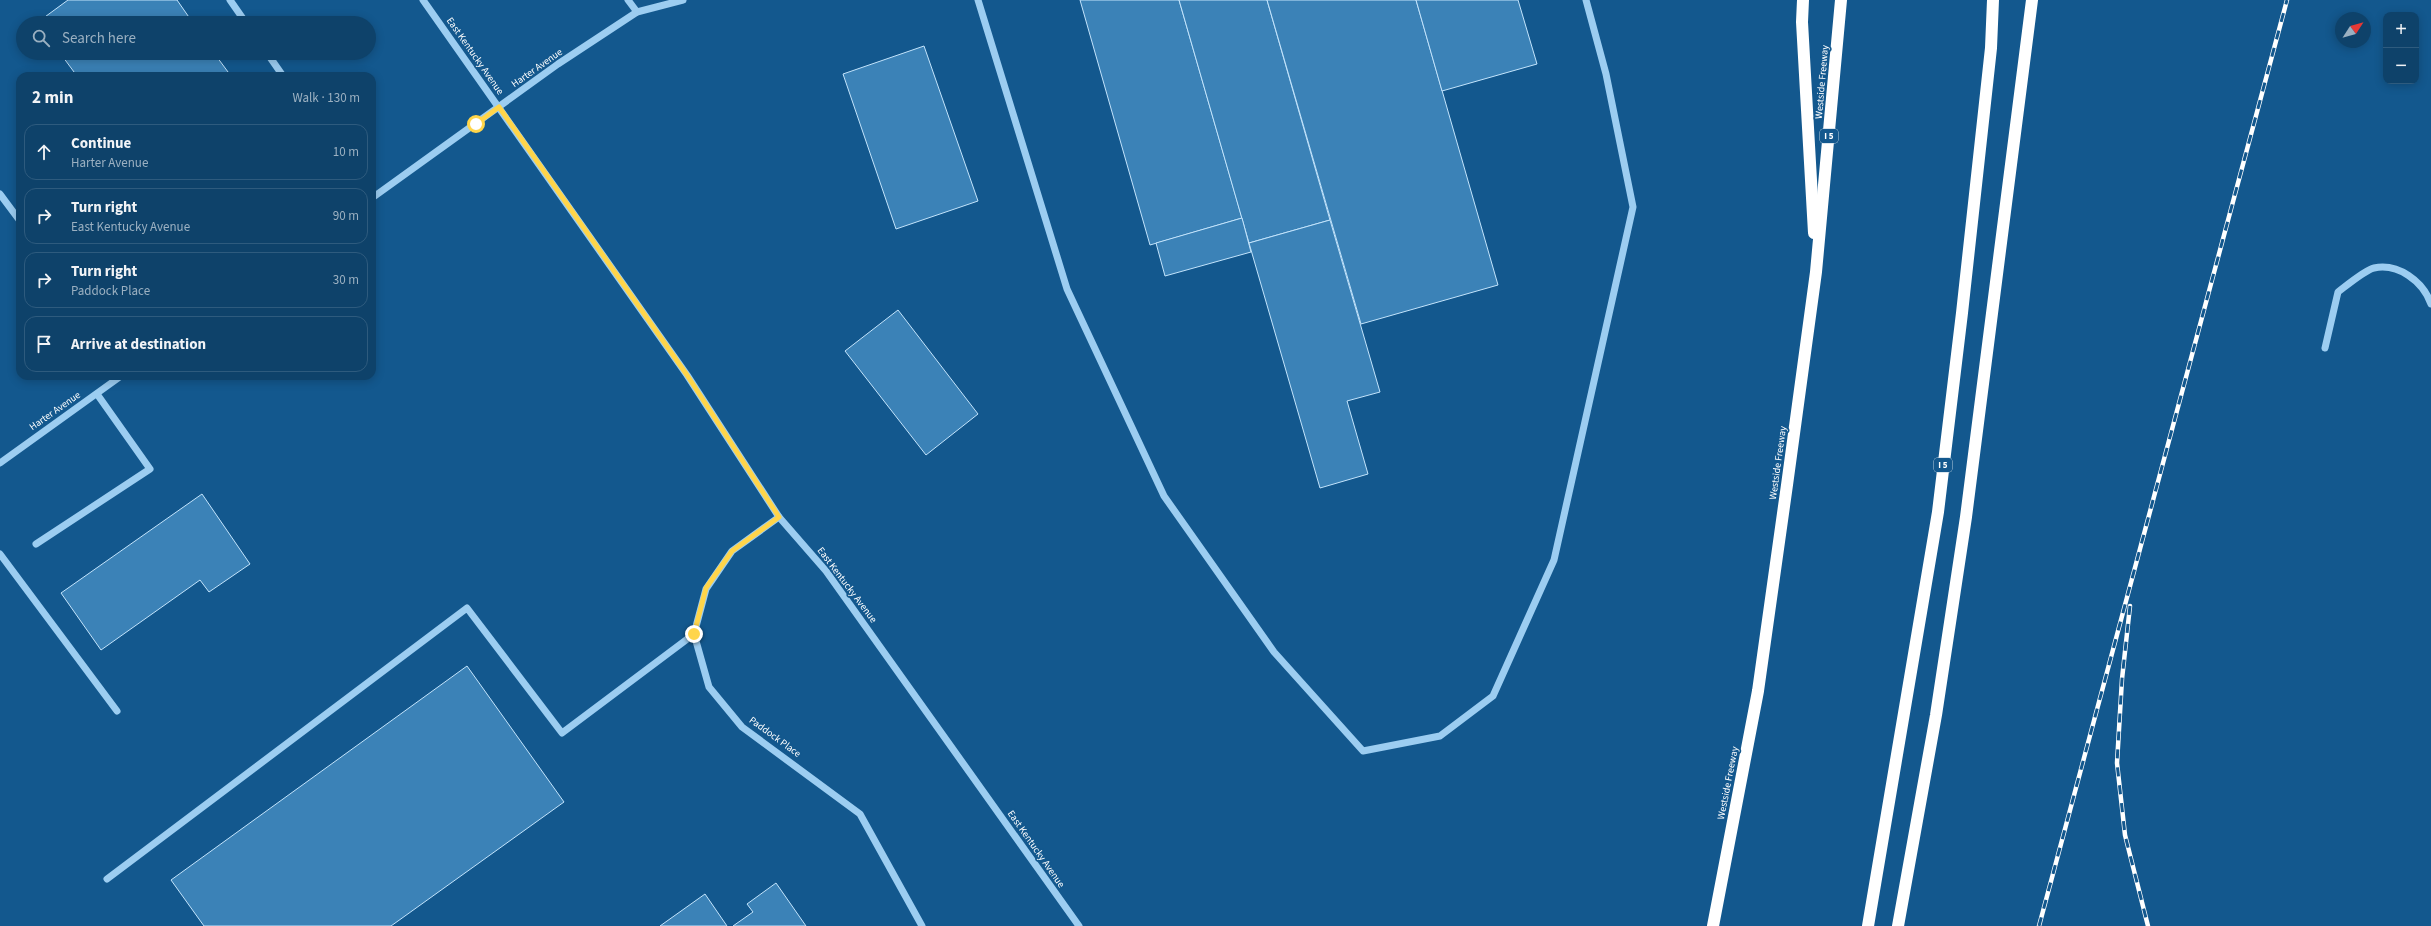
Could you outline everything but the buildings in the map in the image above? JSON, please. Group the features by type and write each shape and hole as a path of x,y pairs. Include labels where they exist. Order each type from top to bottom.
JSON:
{"highway":[{"path":"1803,0 1802,22 1816,272"},
{"name":"Westside Freeway","path":"1713,926 1758,691 1816,272 1841,0"},
{"name":"I 5","path":"1868,926 1938,512 1964,297 1990,48 1993,0"},
{"path":"1898,926 1936,715 1966,517 2032,0"}],"street":[{"path":"230,0 241,16"},
{"name":"East Kentucky Avenue","path":"422,0 687,375 779,517 826,571 1079,926"},
{"path":"628,0 637,12"},
{"name":"Harter Avenue","path":"376,195 499,107 637,12 683,0"},
{"path":"978,0 1067,289 1164,496 1274,652 1363,751 1440,736 1492,696 1554,560 1633,207 1606,74 1586,0"},
{"path":"272,60 280,72"},
{"path":"0,194 16,216"},
{"path":"2325,348 2338,292 2372,268 2394,268 2414,279 2431,304"},
{"name":"Harter Avenue","path":"0,463 116,380"},
{"path":"36,544 150,469 97,394"},
{"path":"107,879 467,608 562,732 694,634 706,588 732,551 779,517"},
{"path":"0,554 116,711"},
{"name":"Paddock Place","path":"694,634 709,687 742,727 804,770 860,814 922,926"}],"railway":[{"path":"2039,926 2287,0"},
{"path":"2130,606 2122,679 2117,763 2125,835 2148,926"}],"route":[{"path":"476,124 499,107 687,375 779,517 732,551 706,588 694,634"}]}
